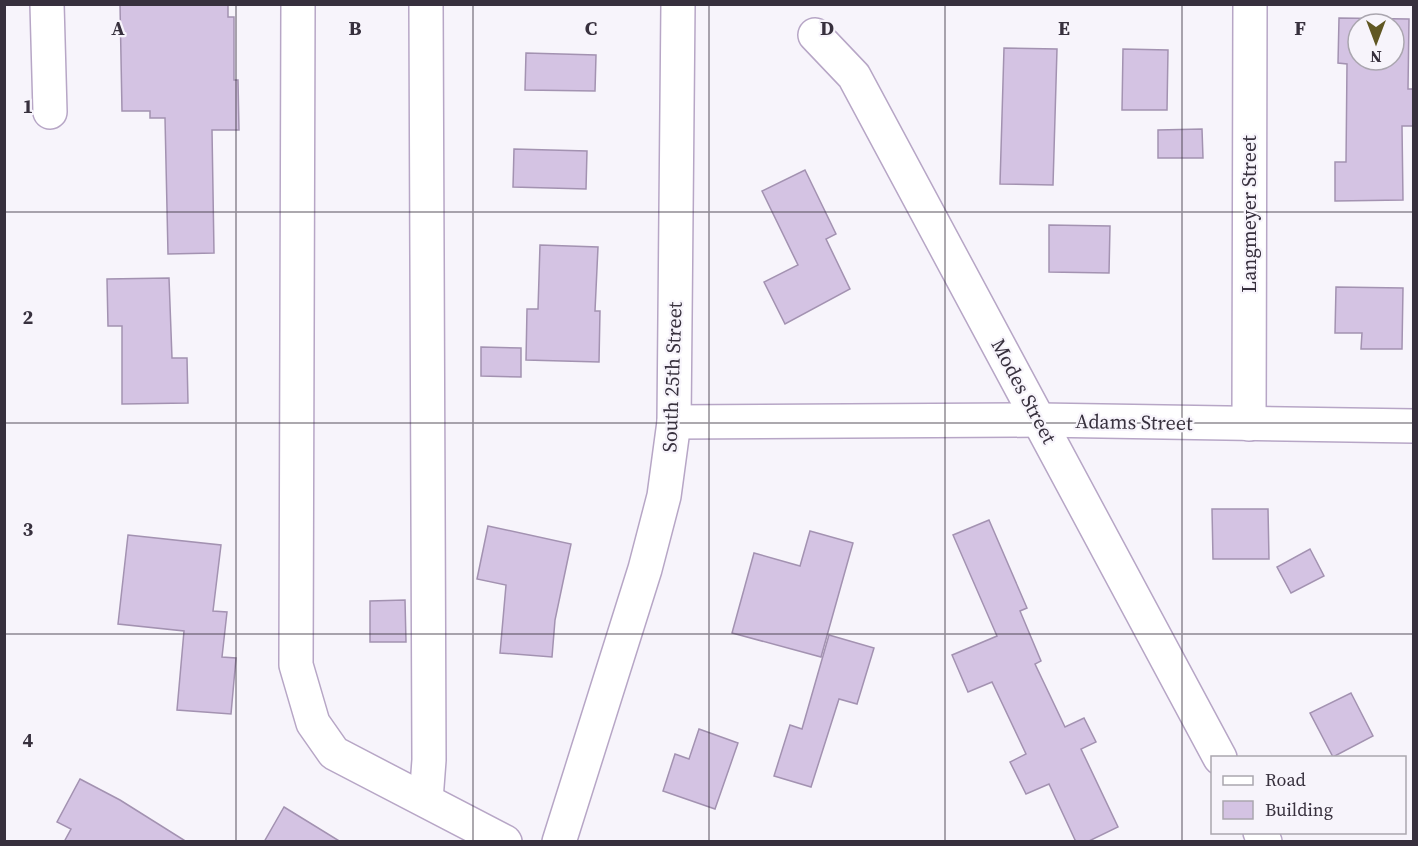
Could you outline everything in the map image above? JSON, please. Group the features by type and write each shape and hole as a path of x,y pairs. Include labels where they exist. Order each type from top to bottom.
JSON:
{"street":[{"path":"47,4 50,112"},
{"path":"298,4 296,665 313,723 334,753 505,842"},
{"path":"426,4 429,748 426,800"},
{"name":"South 25th Street","path":"561,841 645,569 664,496 674,422 678,4"},
{"name":"Langmeyer Street","path":"1249,424 1250,4"},
{"name":"Modes Street","path":"815,35 854,76 1219,756"},
{"name":"Adams Street","path":"674,422 1040,420 1413,426"}],"building":[{"path":"120,4 228,4 228,17 234,17 234,80 238,80 239,130 212,130 214,253 168,254 165,118 150,118 150,111 122,111"},
{"path":"1339,18 1346,18 1346,64 1338,63"},
{"path":"1406,19 1409,19 1408,89 1413,89 1413,126 1402,126 1403,200 1335,201 1335,162 1346,162 1347,72 1406,72"},
{"path":"1004,48 1057,49 1053,185 1000,184"},
{"path":"1123,49 1168,50 1167,110 1122,110"},
{"path":"526,53 596,55 595,91 525,90"},
{"path":"1202,129 1203,158 1158,158 1158,130"},
{"path":"514,149 587,151 586,189 513,187"},
{"path":"805,170 836,234 826,239 850,289 785,324 764,282 798,265 762,191"},
{"path":"1049,225 1110,226 1109,273 1049,272"},
{"path":"540,245 598,247 595,311 600,311 599,362 526,360 527,309 538,309"},
{"path":"169,278 172,358 187,358 188,403 122,404 122,326 108,326 107,279"},
{"path":"1336,287 1403,288 1402,349 1361,349 1362,333 1335,333"},
{"path":"481,347 521,348 521,377 481,376"},
{"path":"1212,509 1268,509 1269,559 1213,559"},
{"path":"989,520 1027,608 1020,611 1041,661 1035,664 1065,727 1084,718 1096,742 1081,749 1118,827 1087,842 1076,842 1049,784 1026,794 1010,762 1026,754 992,682 968,692 952,655 997,636 953,535"},
{"path":"488,526 571,544 555,620 552,657 500,653 506,585 477,579"},
{"path":"810,531 853,543 821,657 732,633 754,553 800,566"},
{"path":"128,535 221,545 213,611 227,612 222,657 236,658 231,714 177,710 184,631 118,624"},
{"path":"1310,549 1324,576 1291,593 1277,567"},
{"path":"405,600 406,642 370,642 370,601"},
{"path":"829,635 874,648 857,704 839,699 811,787 774,776 790,725 802,729"},
{"path":"1351,693 1373,736 1332,756 1310,713"},
{"path":"699,729 738,743 715,809 663,791 675,754 689,759"},
{"path":"80,779 120,800 187,842 64,842 71,829 57,822"},
{"path":"284,807 341,842 264,842"}]}
